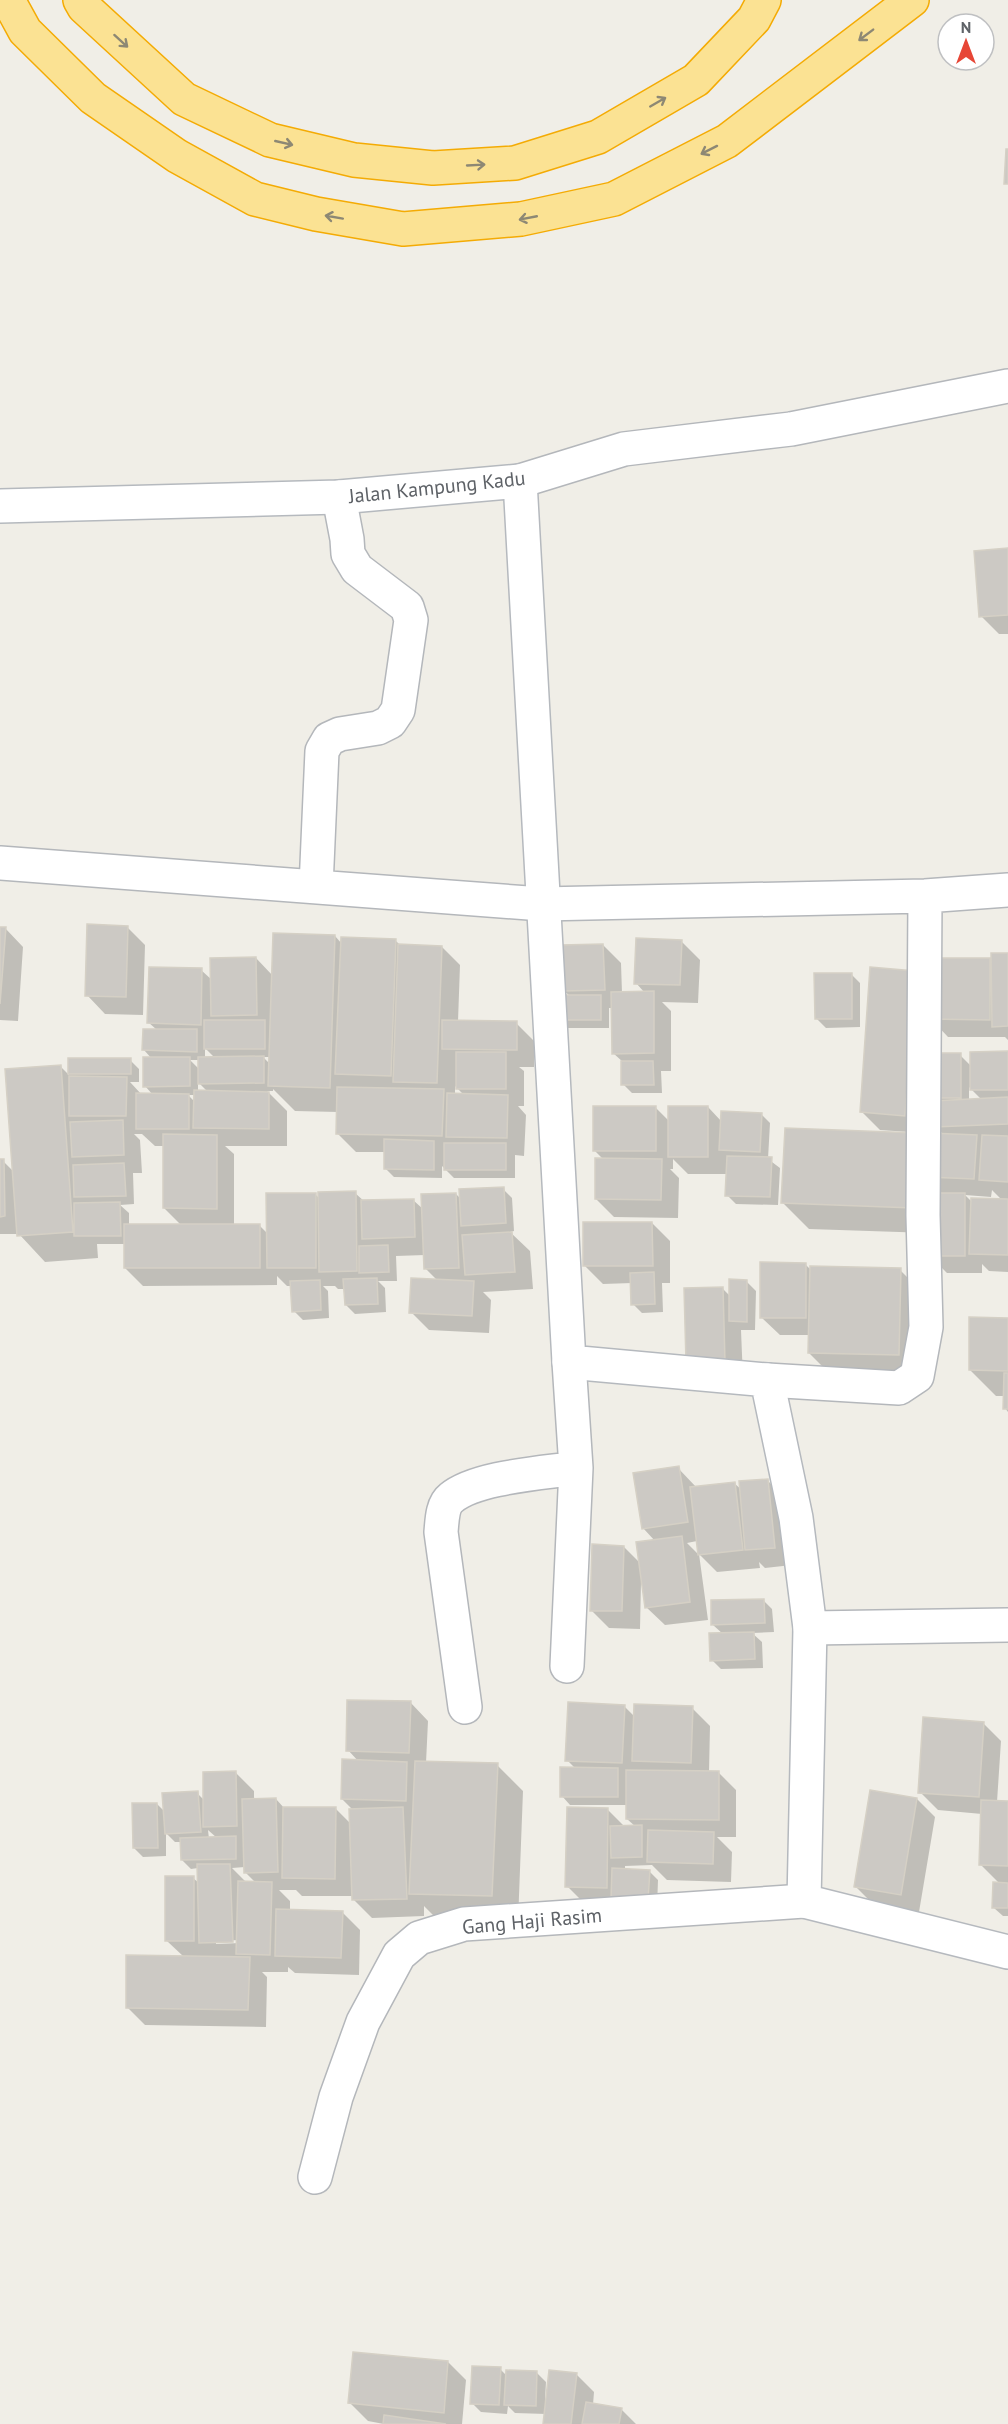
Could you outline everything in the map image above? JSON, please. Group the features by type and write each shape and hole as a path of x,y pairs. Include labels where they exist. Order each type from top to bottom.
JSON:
{"highway":[{"path":"8,0 25,31 93,98 177,156 255,199 316,214 403,229 521,219 614,200 727,141 912,0"},
{"path":"80,0 84,7 184,99 270,140 354,160 433,168 516,163 598,137 696,80 754,19 764,0"}],"street":[{"name":"Jalan Kampung Kadu","path":"0,506 339,497 520,481 624,449 791,429 1008,386"},
{"path":"520,481 542,904 576,1468 567,1666"},
{"path":"316,887 321,751 329,739 340,734 378,728 390,722 398,710 411,620 407,607 357,568 348,554 339,497"},
{"path":"0,863 542,904 925,896 1008,890"},
{"path":"569,1362 767,1380 899,1388 917,1376 926,1327 923,1215 925,896"},
{"path":"767,1380 796,1518 810,1628 804,1902"},
{"path":"465,1707 441,1532 443,1512 449,1498 474,1485 576,1468"},
{"path":"810,1628 1008,1625"},
{"name":"Gang Haji Rasim","path":"315,2177 336,2097 363,2022 399,1955 418,1938 464,1924 804,1902 1008,1952"}],"building":[{"path":"1006,149 1008,149 1008,184 1004,184"},
{"path":"1008,548 1008,615 979,617 974,551"},
{"path":"87,924 128,926 126,997 85,996"},
{"path":"0,927 6,927 0,1004"},
{"path":"273,933 335,935 330,1088 268,1086"},
{"path":"341,937 396,939 391,1076 335,1074"},
{"path":"636,938 682,940 680,985 634,984"},
{"path":"398,944 442,946 437,1083 393,1082"},
{"path":"603,944 605,990 563,991 561,945"},
{"path":"991,953 1008,953 1008,1026 992,1027"},
{"path":"256,957 257,1015 211,1016 210,958"},
{"path":"929,958 990,958 990,1020 929,1019"},
{"path":"149,967 202,968 201,1025 147,1023"},
{"path":"870,967 915,971 905,1116 860,1112"},
{"path":"814,973 852,973 852,1019 815,1019"},
{"path":"654,991 654,1053 612,1054 611,992"},
{"path":"555,995 601,995 601,1020 555,1020"},
{"path":"204,1020 265,1020 265,1049 204,1049"},
{"path":"442,1020 517,1021 517,1050 442,1049"},
{"path":"143,1029 197,1029 197,1052 142,1050"},
{"path":"1008,1051 1008,1090 970,1090 970,1052"},
{"path":"456,1052 506,1052 506,1089 456,1089"},
{"path":"929,1053 961,1053 961,1098 929,1098"},
{"path":"264,1056 264,1083 198,1084 198,1057"},
{"path":"143,1057 190,1057 190,1086 143,1087"},
{"path":"68,1058 131,1058 131,1074 68,1074"},
{"path":"621,1061 653,1061 654,1085 621,1085"},
{"path":"61,1065 73,1232 17,1236 5,1069"},
{"path":"69,1076 127,1077 126,1116 69,1116"},
{"path":"337,1087 444,1089 442,1136 336,1134"},
{"path":"194,1090 269,1092 269,1129 193,1128"},
{"path":"136,1093 189,1094 189,1129 136,1129"},
{"path":"447,1093 508,1095 507,1138 446,1137"},
{"path":"1008,1097 1008,1124 934,1127 933,1101"},
{"path":"593,1106 656,1106 656,1151 593,1151"},
{"path":"668,1106 708,1106 708,1157 668,1157"},
{"path":"721,1111 762,1113 760,1152 719,1150"},
{"path":"123,1120 124,1155 72,1157 70,1122"},
{"path":"785,1128 917,1133 913,1208 781,1203"},
{"path":"929,1133 977,1135 974,1179 927,1177"},
{"path":"163,1134 217,1135 217,1209 163,1208"},
{"path":"982,1135 1008,1136 1008,1182 979,1180"},
{"path":"384,1139 434,1141 434,1170 384,1169"},
{"path":"444,1143 506,1143 506,1170 444,1170"},
{"path":"727,1156 772,1157 770,1197 725,1196"},
{"path":"595,1158 662,1159 661,1200 595,1199"},
{"path":"0,1159 4,1159 5,1216 0,1217"},
{"path":"124,1163 126,1196 74,1197 73,1165"},
{"path":"504,1187 506,1223 461,1226 459,1189"},
{"path":"356,1191 357,1271 319,1272 318,1192"},
{"path":"266,1193 316,1193 316,1268 267,1268"},
{"path":"456,1193 459,1268 424,1269 421,1194"},
{"path":"927,1193 965,1193 965,1256 927,1256"},
{"path":"971,1198 1008,1199 1008,1255 969,1254"},
{"path":"414,1199 415,1237 362,1239 361,1200"},
{"path":"120,1202 121,1236 74,1236 74,1203"},
{"path":"583,1222 652,1222 653,1266 583,1266"},
{"path":"124,1224 260,1224 260,1268 124,1268"},
{"path":"512,1232 515,1272 465,1275 462,1235"},
{"path":"388,1245 389,1272 359,1273 359,1246"},
{"path":"760,1262 806,1263 806,1318 760,1318"},
{"path":"810,1266 901,1268 899,1355 808,1353"},
{"path":"654,1272 655,1304 631,1305 630,1273"},
{"path":"377,1278 378,1304 345,1305 343,1279"},
{"path":"411,1278 474,1281 472,1316 409,1313"},
{"path":"729,1279 747,1280 747,1322 729,1321"},
{"path":"320,1280 321,1310 292,1312 290,1281"},
{"path":"723,1287 725,1362 686,1362 684,1288"},
{"path":"969,1317 1008,1318 1008,1371 969,1370"},
{"path":"1004,1373 1008,1373 1008,1409 1003,1409"},
{"path":"679,1466 688,1522 642,1529 633,1473"},
{"path":"768,1479 775,1548 745,1550 739,1481"},
{"path":"735,1482 743,1550 698,1555 690,1487"},
{"path":"682,1536 690,1602 645,1608 636,1542"},
{"path":"592,1544 624,1546 622,1611 590,1611"},
{"path":"764,1599 765,1623 711,1625 711,1600"},
{"path":"754,1632 755,1659 710,1661 709,1633"},
{"path":"347,1700 411,1701 409,1753 346,1751"},
{"path":"568,1702 625,1705 622,1763 565,1761"},
{"path":"634,1704 693,1706 691,1763 632,1761"},
{"path":"923,1717 984,1722 979,1797 918,1793"},
{"path":"342,1759 407,1762 406,1801 341,1799"},
{"path":"415,1761 498,1763 492,1896 409,1894"},
{"path":"560,1767 618,1768 618,1797 560,1797"},
{"path":"626,1770 719,1771 719,1820 626,1819"},
{"path":"236,1771 237,1826 203,1827 203,1772"},
{"path":"870,1790 917,1798 901,1895 854,1887"},
{"path":"198,1791 201,1832 165,1834 162,1793"},
{"path":"276,1798 278,1872 244,1873 242,1799"},
{"path":"981,1800 1008,1801 1008,1866 979,1865"},
{"path":"132,1803 157,1803 158,1848 133,1848"},
{"path":"283,1807 336,1807 335,1879 282,1878"},
{"path":"403,1807 407,1899 352,1900 349,1809"},
{"path":"567,1807 608,1808 607,1888 565,1887"},
{"path":"642,1825 642,1857 611,1858 610,1826"},
{"path":"648,1830 714,1832 713,1864 647,1862"},
{"path":"236,1836 236,1859 181,1860 180,1838"},
{"path":"197,1864 230,1864 233,1942 199,1943"},
{"path":"612,1868 650,1870 648,1900 611,1899"},
{"path":"165,1876 194,1876 194,1941 165,1941"},
{"path":"238,1881 272,1882 270,1955 236,1954"},
{"path":"993,1882 1008,1883 1008,1908 992,1908"},
{"path":"276,1909 343,1911 341,1958 275,1956"},
{"path":"126,1955 250,1957 248,2010 126,2008"},
{"path":"353,2352 448,2361 444,2413 348,2403"},
{"path":"472,2366 501,2367 499,2405 470,2404"},
{"path":"506,2370 537,2371 536,2406 504,2405"},
{"path":"549,2370 577,2373 571,2424 543,2424"},
{"path":"586,2402 622,2408 619,2424 582,2424"},
{"path":"384,2415 446,2424 383,2424"}]}
